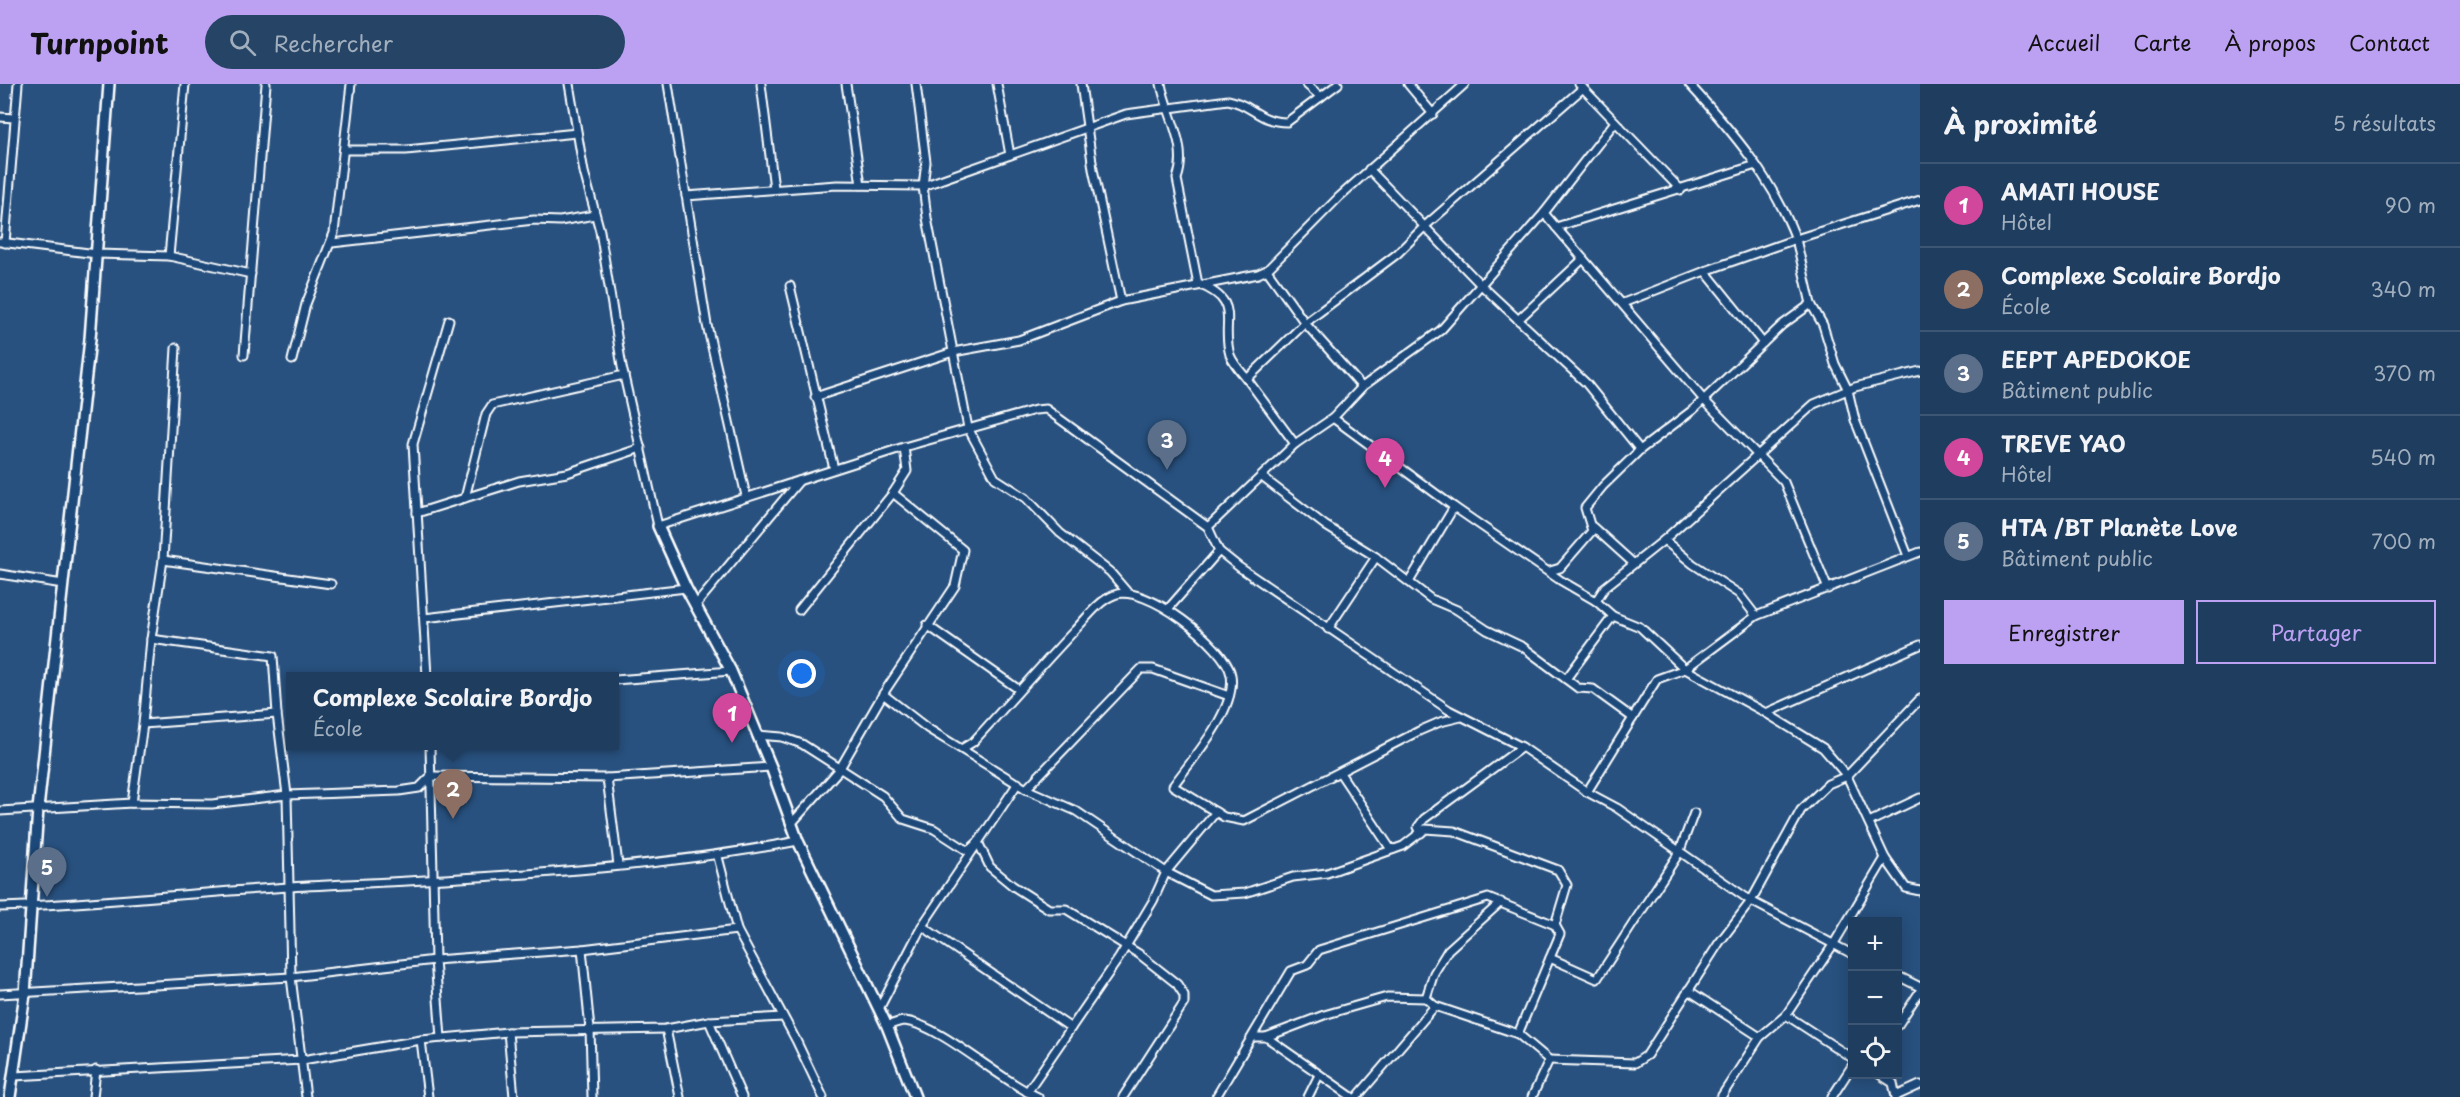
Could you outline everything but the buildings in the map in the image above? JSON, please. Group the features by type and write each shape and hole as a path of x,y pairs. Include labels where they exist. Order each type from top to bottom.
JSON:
{"street":[{"path":"18,84 2,242 97,254 170,256 251,274"},
{"path":"10,1097 25,994 38,809 97,254 109,84"},
{"path":"170,256 184,84"},
{"path":"244,356 266,84"},
{"path":"292,360 306,304 332,243 351,84"},
{"path":"569,84 577,133 605,256 624,375 658,526 686,588 731,671 771,767 798,842 887,1026 915,1097"},
{"path":"668,84 710,336 746,496"},
{"path":"761,84 774,188"},
{"path":"846,84 861,185"},
{"path":"916,84 926,162 923,186 935,268 968,428 995,478 1026,498 1060,533 1110,572 1128,593"},
{"path":"997,84 1010,155"},
{"path":"1081,84 1093,169 1121,301"},
{"path":"1161,84 1166,107 1182,148 1182,166 1177,179 1198,284"},
{"path":"1306,84 1321,97"},
{"path":"686,196 774,188 861,185 923,186 1126,114 1228,100 1237,102 1262,118 1287,122 1338,84"},
{"path":"1408,84 1433,114"},
{"path":"815,397 953,352 1019,340 1121,301 1258,274 1267,270 1313,221 1465,84"},
{"path":"1689,84 1756,165 1778,197 1796,239 1811,303 1823,325 1835,363 1848,390 1855,420 1908,556"},
{"path":"1246,379 1305,323 1397,254 1581,86 1682,190"},
{"path":"0,117 14,118"},
{"path":"1208,527 1295,444 1333,418 1362,387 1442,330 1544,213 1615,122"},
{"path":"344,150 406,150 577,133"},
{"path":"1556,227 1682,190 1756,165"},
{"path":"1369,169 1480,284 1586,383 1640,450"},
{"path":"1623,303 1796,239 1920,200"},
{"path":"1544,213 1704,400 1759,453 1785,482 1828,589"},
{"path":"332,243 534,220 560,221 595,215"},
{"path":"1518,320 1583,259"},
{"path":"1267,270 1305,323 1362,387"},
{"path":"1705,271 1763,343"},
{"path":"1198,284 1214,291 1226,303 1229,313 1230,355 1295,444"},
{"path":"790,286 834,470"},
{"path":"1633,563 1593,527 1586,513 1587,505 1640,450 1704,400 1763,343 1811,303"},
{"path":"427,672 414,435 449,320"},
{"path":"132,803 143,724 151,639 163,560 176,348"},
{"path":"1596,602 1605,587 1664,540 1814,404 1848,390 1920,371"},
{"path":"465,498 486,414 492,405 624,375"},
{"path":"658,526 903,447 1046,409 1208,527 1219,551 1280,597 1463,717 1522,747 1587,792 1617,808 1751,901 1848,952"},
{"path":"1333,418 1454,507 1596,602 1613,616 1640,627 1685,669 1766,713 1823,748 1847,776 1885,858 1906,888 1920,891"},
{"path":"799,610 893,493 907,471 903,447"},
{"path":"417,513 519,482 567,473 641,448"},
{"path":"1262,477 1326,526 1377,557 1431,599 1457,610 1487,630 1523,647 1578,688 1593,689 1633,718"},
{"path":"696,606 798,481"},
{"path":"791,824 840,770 883,694 955,586 963,550 893,493"},
{"path":"1409,582 1454,507"},
{"path":"1550,571 1560,568 1593,527"},
{"path":"1664,540 1693,564 1739,594 1756,616"},
{"path":"1168,609 1219,551"},
{"path":"1587,792 1657,679 1685,669 1756,616 1920,552"},
{"path":"1328,629 1377,557"},
{"path":"163,560 331,584"},
{"path":"0,574 63,584"},
{"path":"424,618 686,588"},
{"path":"963,748 973,742 1018,689 1107,598 1117,593 1128,593 1168,609 1207,641 1226,662 1231,676 1229,696 1224,712 1173,786 1229,819 1244,821 1440,722 1463,717"},
{"path":"1566,678 1613,616"},
{"path":"927,625 1018,689"},
{"path":"151,639 273,656 277,714 287,795 291,977 306,1097"},
{"path":"1766,713 1920,645"},
{"path":"1026,789 1141,669 1153,669 1229,696"},
{"path":"619,680 731,671"},
{"path":"883,694 927,728 963,748 1026,789 1086,817 1166,872 1211,895 1245,893 1293,876 1328,873 1394,849 1416,838 1425,829"},
{"path":"1254,1037 1266,1037 1324,1015 1387,997 1426,998 1435,1006 1518,1034 1549,1060 1635,1063 1647,1054 1688,990 1751,901 1801,810 1828,784 1847,776 1920,699"},
{"path":"143,724 277,714"},
{"path":"756,735 792,740 884,796 903,819 934,829 968,851 978,842"},
{"path":"1522,747 1424,819 1418,831 1421,833 1425,829 1454,831 1558,870 1567,885 1554,926"},
{"path":"430,750 435,880 435,960 441,1038"},
{"path":"0,811 132,803 212,804 287,795 399,791 419,788 431,776 607,778 771,767"},
{"path":"1340,773 1374,826 1390,848 1394,849"},
{"path":"607,778 618,865"},
{"path":"879,1009 922,926 1018,783"},
{"path":"1869,822 1920,798"},
{"path":"1027,1092 1126,946 1166,872 1216,812"},
{"path":"1550,958 1597,979 1679,853 1694,813"},
{"path":"0,907 289,887 435,880 718,857 798,842"},
{"path":"978,842 990,867 1024,894 1049,909 1066,909 1162,970 1177,984 1184,999 1182,1007 1123,1097"},
{"path":"718,857 737,930 823,1097"},
{"path":"1721,1097 1760,1037 1786,1015 1833,945 1885,858"},
{"path":"1216,1097 1254,1037 1258,1025 1291,971 1307,965 1319,950 1488,898 1554,926 1560,934 1518,1034"},
{"path":"1426,998 1434,973 1448,950 1501,902"},
{"path":"922,926 1071,1028"},
{"path":"0,994 291,977 435,960 582,949 737,930"},
{"path":"582,949 590,1029 592,1097"},
{"path":"1902,978 1920,989 1902,1018"},
{"path":"1688,990 1760,1037"},
{"path":"1357,1097 1435,1006"},
{"path":"1786,1015 1848,1055"},
{"path":"14,1076 302,1060 421,1040 508,1032 666,1029 708,1021 783,1017"},
{"path":"708,1021 742,1097"},
{"path":"887,1026 904,1021 921,1027 1038,1097"},
{"path":"666,1029 680,1097"},
{"path":"508,1032 514,1097"},
{"path":"1266,1037 1352,1097"},
{"path":"421,1040 428,1097"},
{"path":"1532,1097 1549,1060"},
{"path":"93,1097 96,1070"},
{"path":"1832,1097 1848,1072"},
{"path":"1308,1097 1319,1075"},
{"path":"1887,1079 1893,1083 1896,1096 1920,1085"}],"place":[{"name":"EEPT APEDOKOE","path":"1167,470"},
{"name":"TREVE YAO","path":"1385,488"},
{"name":"AMATI HOUSE","path":"732,743"},
{"name":"Complexe Scolaire Bordjo","path":"453,819"},
{"name":"HTA /BT Planète Love","path":"47,897"}]}
